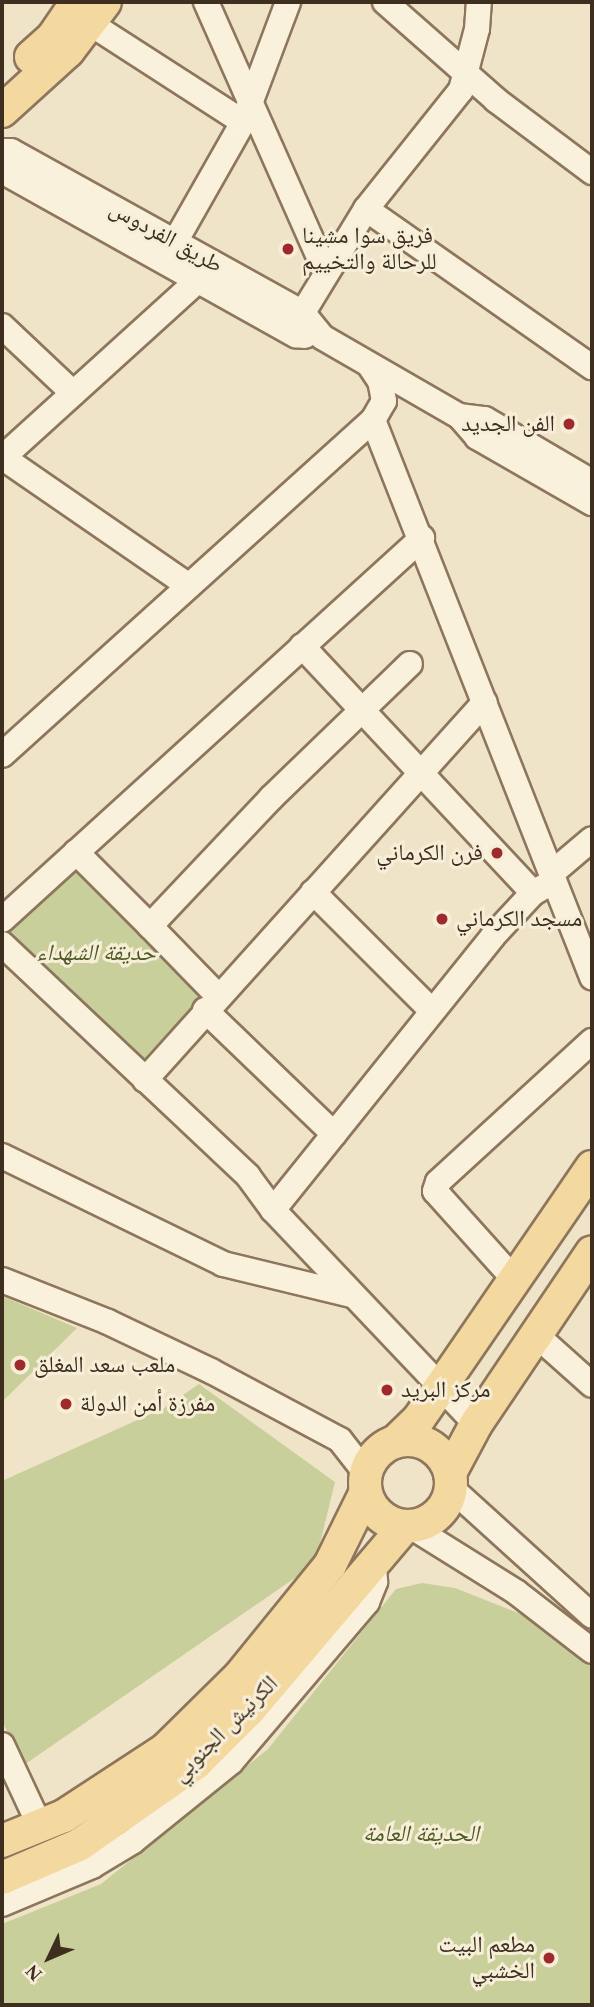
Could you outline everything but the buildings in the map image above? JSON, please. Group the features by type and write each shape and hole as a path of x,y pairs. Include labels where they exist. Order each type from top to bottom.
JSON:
{"main road":[{"path":"2,89 53,37 91,9"},
{"path":"2,111 49,71 91,9"},
{"path":"592,1167 418,1420 396,1442 376,1453 365,1483 373,1510 387,1521 408,1527 431,1520 445,1506 450,1481 475,1424 592,1252"},
{"path":"396,1442 429,1446 450,1481"},
{"name":"الكرنيش الجنوبي","path":"2,1841 40,1826 137,1772 229,1686 342,1549 365,1483"},
{"name":"الكرنيش الجنوبي","path":"2,1878 79,1845 176,1780 248,1710 373,1562 408,1527"}],"street":[{"path":"206,2 247,111 325,270"},
{"path":"170,251 247,111 288,2"},
{"path":"385,2 496,100 592,172"},
{"path":"296,322 325,270 366,209 461,90 479,2"},
{"path":"91,9 247,111"},
{"name":"طريق الفردوس","path":"2,151 11,151 170,251 459,416 477,436 592,503"},
{"name":"طريق الفردوس","path":"2,171 170,251 198,280 296,322"},
{"path":"366,209 592,367"},
{"path":"189,586 2,458 198,280"},
{"path":"2,326 73,393"},
{"path":"2,755 373,420 384,401 380,381 370,366"},
{"name":"طريق الفردوس","path":"459,416 485,419 592,482"},
{"path":"373,420 485,702 546,882 592,977"},
{"path":"2,920 422,538"},
{"path":"302,646 421,775 546,882"},
{"path":"150,926 410,664"},
{"path":"145,1080 211,1003 485,702"},
{"path":"272,1210 432,1011 546,882 592,839"},
{"path":"76,852 150,926 211,1003 334,1134"},
{"path":"313,892 432,1011"},
{"path":"2,944 248,1175 272,1210 475,1424"},
{"path":"514,1279 435,1191 438,1182 592,1041"},
{"path":"2,1156 223,1264 351,1295"},
{"path":"2,1280 108,1322 211,1371 340,1440 365,1483"},
{"path":"535,1334 592,1385"},
{"path":"450,1481 592,1616"},
{"path":"408,1527 516,1592 592,1651"},
{"path":"2,1904 69,1877 132,1842 231,1762 367,1602 375,1582 373,1562"},
{"path":"2,1745 40,1826"}],"green space":[{"name":"حديقة الشهداء","path":"68,870 79,871 204,993 142,1061 8,933"},
{"name":"ملعب سعد المغلق","path":"2,1296 77,1328 2,1402"},
{"path":"199,1384 335,1482 315,1564 24,1765 2,1721 2,1481 164,1408"},
{"name":"الحديقة العامة","path":"422,1583 455,1588 536,1620 592,1667 592,2005 2,2005 2,1924 101,1884 268,1749 396,1589"}],"place":[{"name":"فريق سوا مشينا للرحالة والتخييم","path":"288,249"},
{"name":"الفن الجديد","path":"569,424"},
{"name":"فرن الكرماني","path":"497,853"},
{"name":"مسجد الكرماني","path":"442,919"},
{"name":"ملعب سعد المغلق","path":"20,1365"},
{"name":"مركز البريد","path":"387,1390"},
{"name":"مفرزة أمن الدولة","path":"66,1404"},
{"name":"مطعم البيت الخشبي","path":"549,1958"}]}
